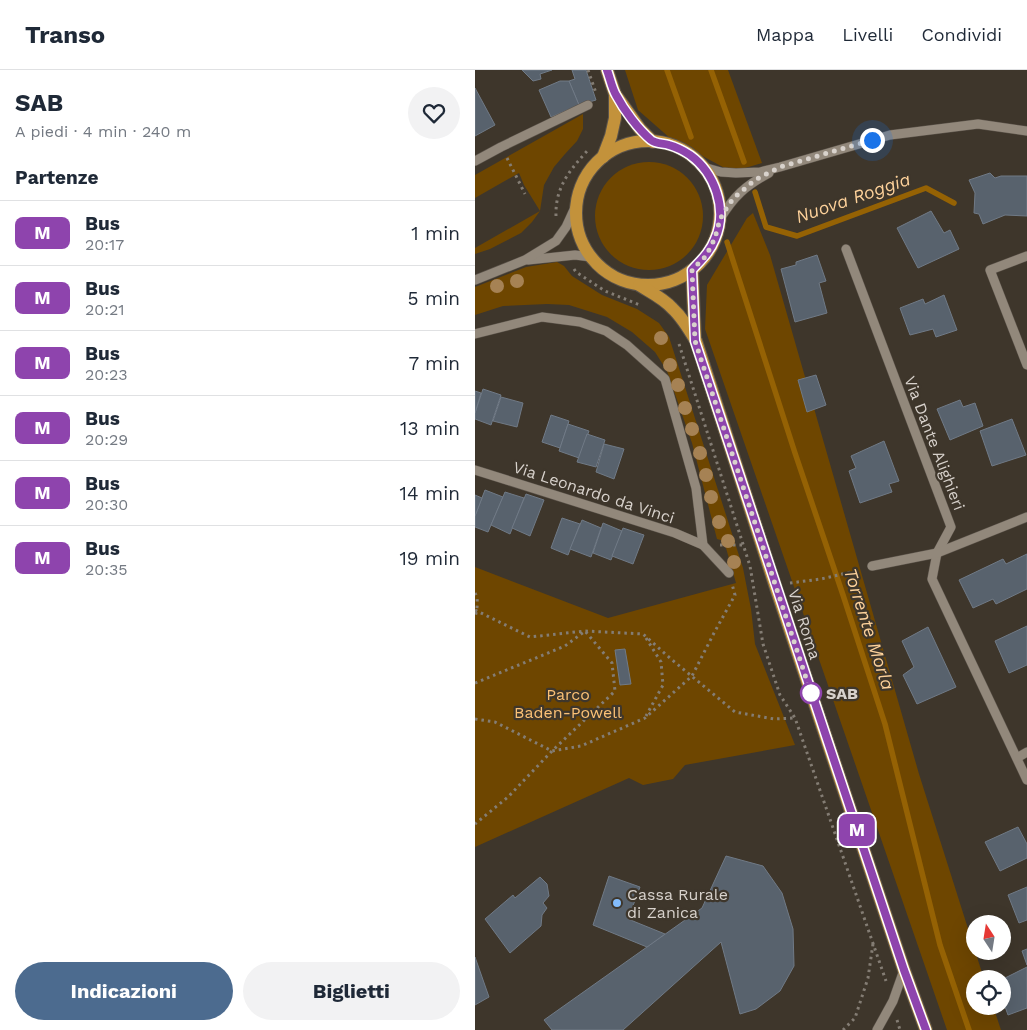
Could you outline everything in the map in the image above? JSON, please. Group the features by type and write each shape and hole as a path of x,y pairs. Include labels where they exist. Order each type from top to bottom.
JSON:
{"main road":[{"name":"Via Roma","path":"607,70 615,94 640,129 653,142"},
{"name":"Via Roma","path":"603,157 615,118 615,94"},
{"name":"Via Roma","path":"635,142 653,142 672,146 689,154 703,167 713,183 719,201 720,219 715,238 706,256 692,270 676,279 658,284 639,284 621,280 604,270 591,257 581,240 577,222 577,203 581,186 591,170 603,157 635,142"},
{"name":"Via Roma","path":"692,270 695,341"},
{"name":"Via Roma","path":"639,284 672,308 685,323 695,341 904,970 926,1030"}],"street":[{"path":"475,161 588,105"},
{"path":"703,167 721,172 761,172 891,135 978,124 1027,131"},
{"path":"720,219 729,204 743,189 755,180 780,167"},
{"path":"475,280 525,260 556,241 566,227 577,203"},
{"name":"Via Dante Alighieri","path":"846,249 951,527 937,552 932,578 1027,780"},
{"path":"525,260 575,255 591,257"},
{"path":"1027,256 990,270 1027,365"},
{"name":"Via Leonardo da Vinci","path":"475,334 542,317 580,322 606,332 627,344 665,379 696,488 703,545"},
{"name":"Via Leonardo da Vinci","path":"475,470 675,533 703,545 729,573"},
{"path":"872,566 937,552 1027,516"},
{"path":"1017,758 1027,752"},
{"path":"877,1030 893,1001 904,970"}],"path":[{"path":"588,70 598,101"},
{"path":"556,241 558,229 555,214 556,200 561,186 571,169 593,144"},
{"path":"501,147 525,194"},
{"path":"563,256 576,272 605,291 646,308"},
{"path":"676,336 750,566 763,644 780,694 795,718 893,1001 899,1030"},
{"path":"785,584 821,579 856,571"},
{"path":"475,719 495,722 552,751 581,746 645,718 692,676 735,595 729,573"},
{"path":"475,593 477,596 475,617"},
{"path":"476,610 530,637 585,631 643,634 735,712 774,719 795,718"},
{"path":"475,683 565,646 585,631"},
{"path":"475,824 508,797 552,751 615,691 611,663 585,631"},
{"path":"643,634 661,662 663,686 645,718"},
{"path":"843,1030 855,1018 868,978 873,944"}],"green space":[{"path":"625,70 728,70 762,163 732,172 671,139 638,110"},
{"path":"583,114 583,129 577,141 554,167 544,185 540,211 519,173 475,198 475,175"},
{"path":"649,162 670,166 687,178 699,195 703,216 699,237 687,254 670,266 649,270 628,266 611,254 599,237 595,216 599,195 611,178 628,166"},
{"path":"540,211 521,233 490,249 475,254 475,248"},
{"path":"753,213 770,255 919,774 966,922 966,960 978,960 981,970 966,970 966,1015 996,1015 1001,1030 947,1030 705,329 707,285 747,218"},
{"name":"Parco Baden-Powell","path":"557,262 564,266 572,276 602,295 637,309 659,323 669,337 743,568 751,609 755,644 795,745 685,765 673,779 643,785 629,778 475,847 475,567 608,618 736,583 724,541 717,539 692,443 667,371 655,352 632,332 607,317 569,305 503,306 475,315 475,287 526,267"}],"building":[{"path":"522,70 552,70 540,74 541,79 533,81"},
{"path":"572,70 586,70 596,100 579,105 569,81 575,79"},
{"path":"560,81 569,81 579,105 551,117 539,90"},
{"path":"475,88 495,125 475,136"},
{"path":"990,173 995,178 1001,176 1027,176 1027,216 1005,215 983,224 979,214 974,213 975,193 969,180"},
{"path":"931,211 944,233 950,230 959,249 918,268 897,228"},
{"path":"817,255 826,281 819,283 827,313 795,322 781,269 796,265 796,262"},
{"path":"944,295 957,330 936,337 933,329 910,335 900,308 923,299 925,304"},
{"path":"816,375 826,405 807,412 798,380"},
{"path":"483,389 501,395 491,425 475,419 475,413"},
{"path":"475,391 481,393 475,413"},
{"path":"501,397 523,403 517,427 493,421"},
{"path":"960,400 963,407 975,403 983,426 950,440 937,409"},
{"path":"551,415 569,421 560,448 542,442"},
{"path":"1012,419 1026,455 992,466 980,431"},
{"path":"568,424 589,431 579,458 559,451"},
{"path":"587,434 605,440 596,467 577,462"},
{"path":"884,441 899,481 889,484 892,492 860,503 849,471 856,468 851,456"},
{"path":"604,444 624,449 614,479 596,472"},
{"path":"485,490 503,497 488,532 475,527 475,516"},
{"path":"505,492 524,498 510,534 491,525"},
{"path":"526,494 544,500 530,536 512,528"},
{"path":"475,495 482,498 475,516"},
{"path":"562,518 580,524 568,555 551,548"},
{"path":"582,520 601,528 591,557 570,549"},
{"path":"603,523 622,531 611,560 593,553"},
{"path":"623,528 644,535 633,564 612,556"},
{"path":"1027,554 1027,589 996,604 993,599 973,608 959,580 1003,559 1006,564"},
{"path":"1027,626 1027,665 1009,673 995,641"},
{"path":"928,627 956,687 917,704 903,675 914,667 902,641"},
{"path":"625,649 631,684 620,685 615,650"},
{"path":"1018,827 1027,844 1027,858 1000,871 985,842"},
{"name":"Cassa Rurale di Zanica","path":"726,856 763,866 782,893 793,929 794,966 780,991 756,1009 740,1014 721,942 623,1030 552,1030 544,1020 702,908"},
{"name":"Cassa Rurale di Zanica","path":"609,876 640,887 628,919 665,934 647,947 593,925"},
{"path":"540,877 547,884 549,896 543,903 547,908 542,915 541,926 510,953 485,919 513,895 515,898"},
{"path":"1027,887 1027,920 1019,923 1008,895"},
{"path":"1027,949 1027,965 1022,951"},
{"path":"475,957 489,997 475,1005"},
{"path":"1027,967 1027,1008 1011,1014 1011,975"}],"waterway":[{"name":"Torrente Morla","path":"667,70 691,137"},
{"name":"Nuova Roggia","path":"711,70 744,162"},
{"name":"Nuova Roggia","path":"755,192 766,227 797,236 926,188 954,203"},
{"name":"Torrente Morla","path":"727,242 885,724 940,945 969,1030"}],"bus line":[{"name":"M","path":"607,70 615,94 640,129 653,142 672,146 689,154 703,167 713,183 719,201 720,219 715,238 706,256 692,270 695,341 904,970 926,1030"}],"place":[{"name":"SAB","path":"811,693"},
{"name":"Cassa Rurale di Zanica","path":"617,903"}],"route":[{"path":"811,693 695,341 692,270 706,256 715,238 720,219 729,204 743,189 755,180 780,167 872,140"}]}
